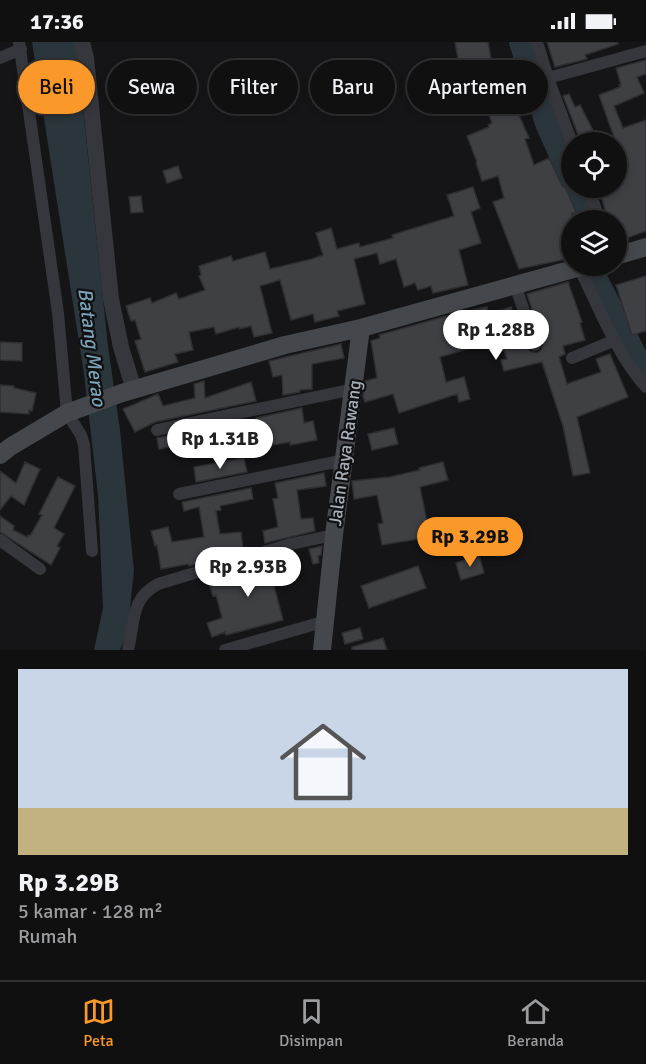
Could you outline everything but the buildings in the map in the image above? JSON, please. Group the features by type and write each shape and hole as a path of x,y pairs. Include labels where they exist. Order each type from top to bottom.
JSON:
{"main road":[{"path":"627,253 646,247"},
{"path":"0,455 72,411 128,392 285,345 361,328 561,271"},
{"name":"Jalan Raya Rawang","path":"322,650 361,328"}],"street":[{"path":"82,42 86,58 99,171 111,299 128,392"},
{"path":"537,42 542,60"},
{"path":"0,58 20,46 72,411 84,445 92,551"},
{"path":"568,132 548,78 646,51"},
{"path":"586,276 615,339 646,387"},
{"path":"515,284 536,345"},
{"path":"572,358 615,339"},
{"path":"157,430 354,389"},
{"path":"179,494 345,460"},
{"path":"128,650 137,604 141,597 153,587 291,544 334,536"},
{"path":"0,540 40,569"},
{"path":"225,650 326,621"}],"water":[{"name":"Batang Merao","path":"32,42 76,42 78,60 35,60"},
{"name":"Batang Merao","path":"43,114 84,114 134,571 127,635 120,650 94,650 103,608 98,495 84,374"}],"waterway":[{"path":"521,42 547,123 561,154"},
{"path":"580,198 583,210"},
{"path":"595,276 646,377"}]}
